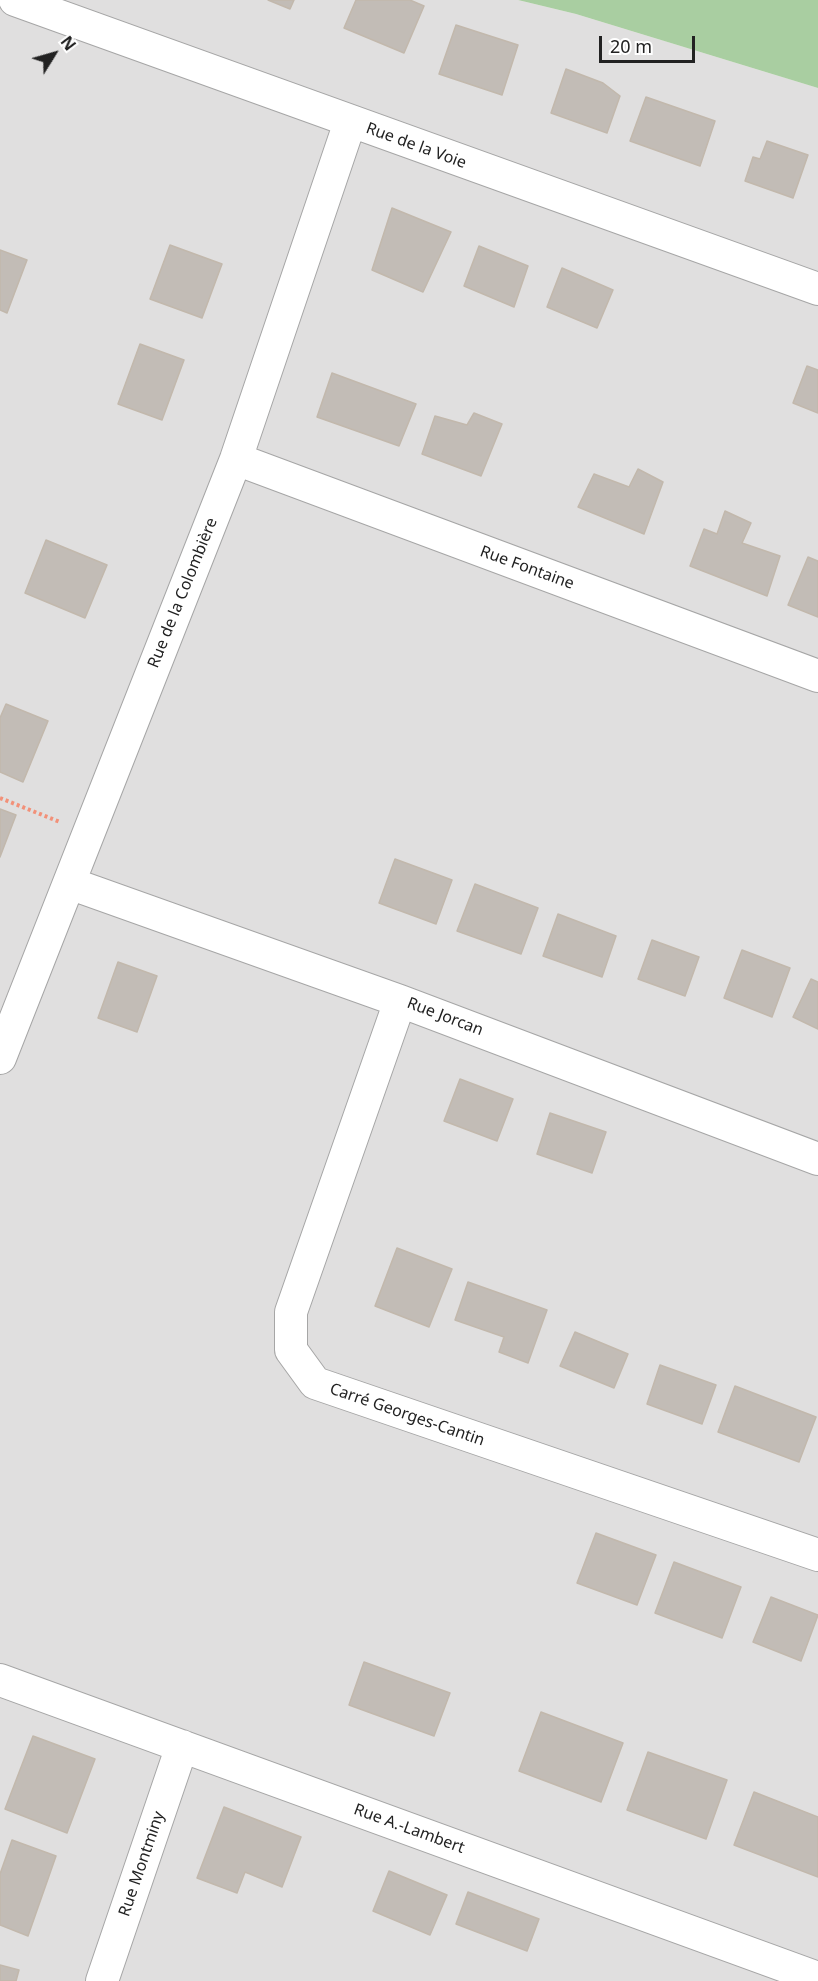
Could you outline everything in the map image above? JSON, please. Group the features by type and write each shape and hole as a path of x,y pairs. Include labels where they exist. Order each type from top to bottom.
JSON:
{"street":[{"name":"Rue de la Voie","path":"15,0 818,289"},
{"name":"Rue de la Colombière","path":"0,1058 236,459 350,122"},
{"name":"Rue Fontaine","path":"236,459 818,676"},
{"name":"Rue Jorcan","path":"69,883 400,1001 818,1159"},
{"name":"Carré Georges-Cantin","path":"400,1001 291,1312 291,1350 315,1383 818,1555"},
{"name":"Rue A.-Lambert","path":"0,1680 818,1978"},
{"name":"Rue Montminy","path":"102,1981 182,1746"}],"path":[{"path":"0,798 89,833"}],"shaded area":[{"path":"0,0 518,0 576,14 818,88 818,1981 0,1981"}],"green space":[{"path":"518,0 818,0 818,88 576,14"}],"building":[{"path":"268,0 294,0 290,9"},
{"path":"356,0 410,0 424,6 404,53 344,28"},
{"path":"456,25 518,45 502,95 439,74"},
{"path":"566,69 603,83 620,96 607,133 551,113"},
{"path":"646,97 715,121 700,166 630,141"},
{"path":"767,141 808,155 793,198 745,181 753,157 760,159"},
{"path":"392,208 451,232 423,292 372,270"},
{"path":"170,245 222,264 202,318 150,299"},
{"path":"479,246 528,266 514,307 464,286"},
{"path":"0,250 27,260 7,313 0,310"},
{"path":"562,268 613,290 597,328 547,307"},
{"path":"140,344 184,360 162,420 118,404"},
{"path":"807,366 818,370 818,413 793,403"},
{"path":"332,373 416,404 399,446 317,417"},
{"path":"474,413 502,424 481,476 422,454 435,416 467,425"},
{"path":"638,469 663,482 644,534 578,507 594,474 629,487"},
{"path":"725,511 751,523 742,543 780,556 767,596 690,566 704,529 717,534"},
{"path":"46,540 107,565 85,618 25,593"},
{"path":"808,557 818,561 818,617 788,605"},
{"path":"6,704 48,721 23,782 0,772 0,718"},
{"path":"0,809 16,815 0,857"},
{"path":"395,859 452,880 436,924 379,903"},
{"path":"475,884 538,908 521,954 457,931"},
{"path":"558,914 616,936 602,977 543,956"},
{"path":"652,940 699,957 685,996 638,979"},
{"path":"742,950 790,968 772,1017 724,998"},
{"path":"118,962 157,976 137,1032 98,1018"},
{"path":"811,979 818,982 818,1029 793,1017"},
{"path":"460,1079 513,1099 497,1141 444,1121"},
{"path":"550,1113 606,1132 592,1173 537,1154"},
{"path":"397,1248 452,1269 429,1327 375,1306"},
{"path":"468,1282 547,1310 528,1363 499,1352 504,1337 455,1320"},
{"path":"575,1332 628,1354 614,1388 560,1366"},
{"path":"660,1365 716,1385 702,1424 647,1404"},
{"path":"735,1386 816,1417 799,1462 718,1432"},
{"path":"596,1533 656,1555 637,1605 577,1583"},
{"path":"674,1562 741,1587 722,1638 655,1613"},
{"path":"771,1597 818,1615 801,1661 753,1642"},
{"path":"364,1662 450,1693 434,1736 349,1705"},
{"path":"541,1712 623,1743 601,1802 519,1771"},
{"path":"33,1736 95,1759 67,1833 5,1809"},
{"path":"648,1752 727,1780 706,1839 627,1810"},
{"path":"754,1792 818,1817 818,1877 734,1845"},
{"path":"224,1807 301,1837 282,1887 245,1872 237,1893 197,1878"},
{"path":"12,1840 56,1856 28,1936 0,1925 0,1874"},
{"path":"389,1871 447,1895 430,1935 373,1911"},
{"path":"468,1892 539,1919 527,1951 456,1924"},
{"path":"0,1965 19,1970 16,1981 0,1981"}]}
